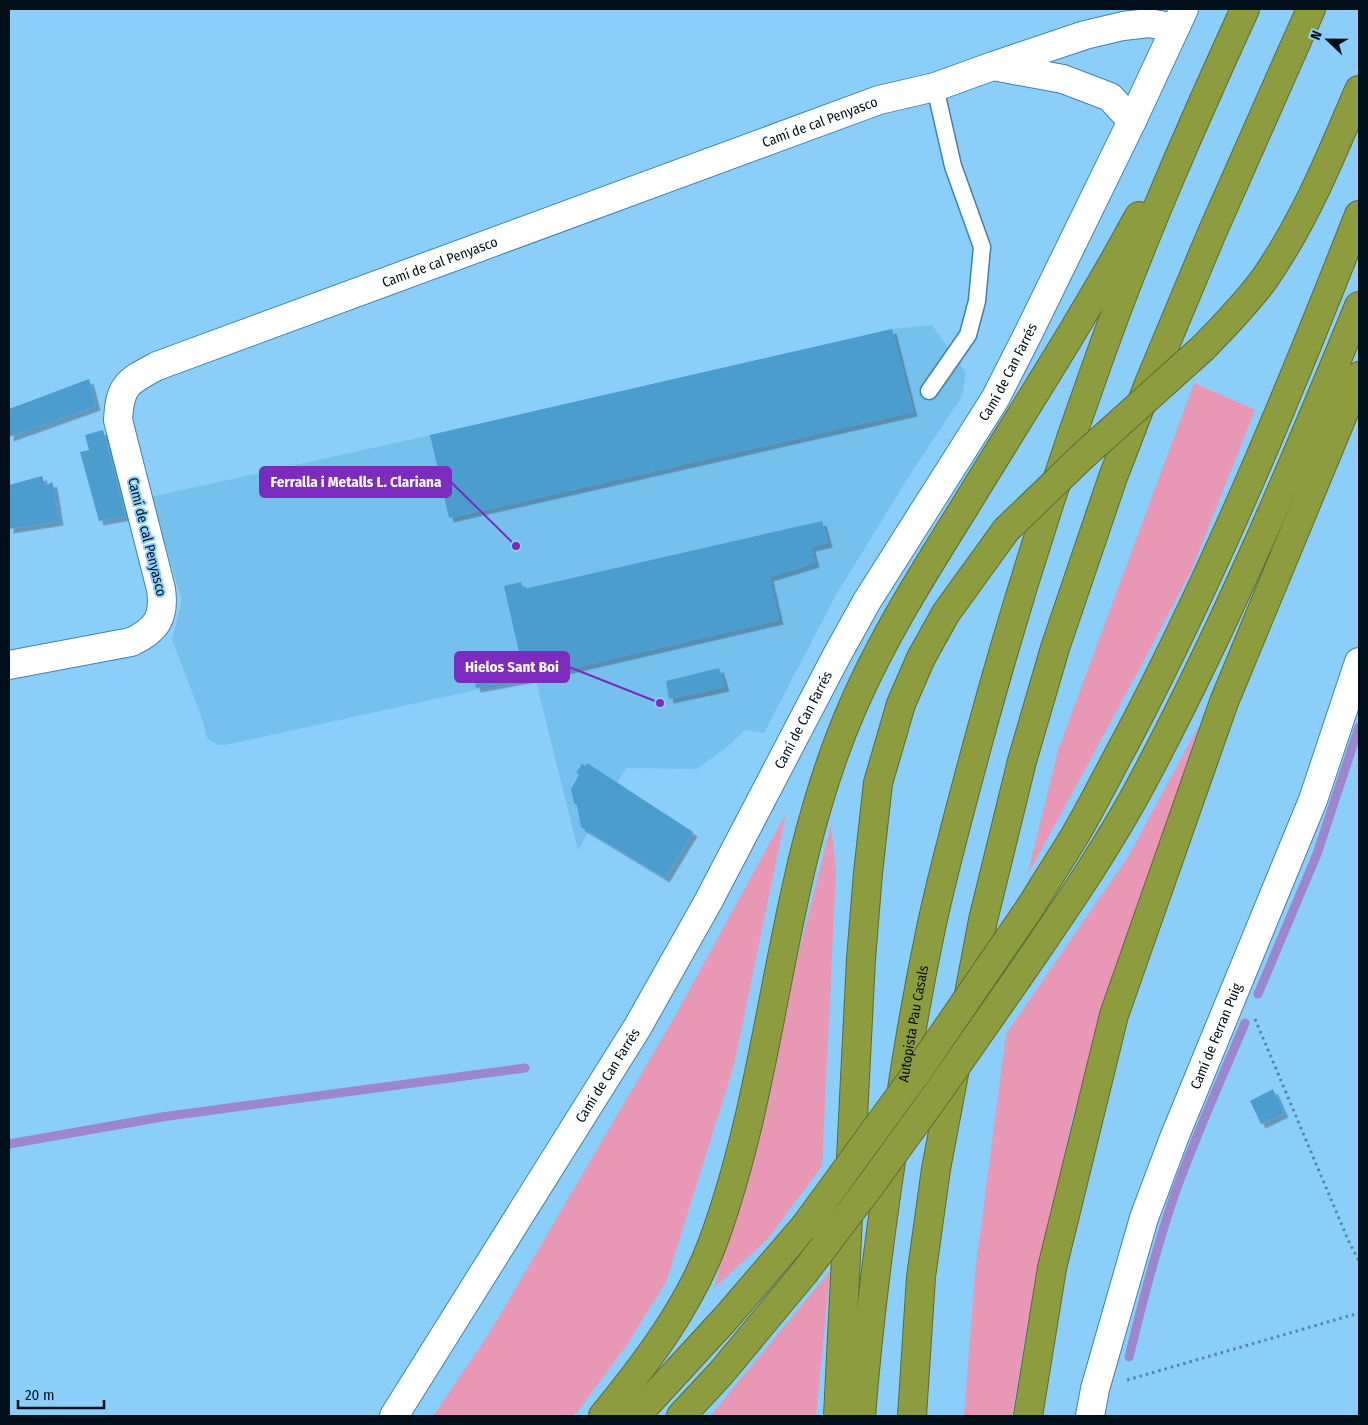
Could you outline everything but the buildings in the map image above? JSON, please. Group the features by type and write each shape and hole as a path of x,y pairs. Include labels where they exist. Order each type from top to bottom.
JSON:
{"highway":[{"path":"603,1416 664,1335 691,1290 712,1244 734,1178 754,1097 809,832 852,706 885,639 1082,317 1138,219 1173,149 1204,99 1244,9"},
{"path":"912,1416 921,1277 938,1160 983,920 1022,761 1055,648 1113,477 1150,381 1211,236 1311,9"},
{"path":"838,1416 861,958 868,873 878,783 901,704 922,658 946,613 1006,530 1085,454 1204,346 1240,309 1265,277 1308,205 1359,90"},
{"name":"Autopista Pau Casals","path":"861,1416 880,1227 908,1047 931,927 966,787 1007,638 1042,525 1100,354 1204,99"},
{"path":"638,1414 726,1318 805,1226 906,1087 1031,906 1074,837 1149,697 1228,532 1276,421 1359,215"},
{"path":"681,1416 721,1373 804,1273 870,1186 936,1096 1089,873 1151,765 1251,562 1312,422 1359,306"},
{"path":"1028,1416 1052,1268 1114,1014 1224,702 1359,376"}],"street":[{"name":"Camí de cal Penyasco","path":"9,665 131,642 145,636 153,629 158,618 163,604 161,589 118,420 119,402 123,390 134,378 156,366 880,100 935,87 1085,35 1123,26 1180,18"},
{"name":"Camí de Can Farrés","path":"394,1416 637,1028 708,902 863,608 995,399 1036,319 1180,18"},
{"path":"993,66 1063,79 1110,97 1132,121"},
{"name":"Camí de Ferran Puig","path":"1090,1416 1095,1389 1144,1218 1174,1138 1313,800 1359,662"}],"lane":[{"path":"929,391 968,335 978,301 982,247 953,166 935,87"}],"path":[{"path":"1239,982 1349,1242 1359,1261"},
{"path":"1095,1389 1359,1313"}],"shaded area":[{"path":"932,325 966,373 962,396 911,473 836,595 764,733 745,730 727,747 697,769 626,768 578,850 535,677 225,745 218,745 207,738 202,718 172,640 182,600 151,497 892,329"},
{"path":"1194,383 1255,410 1191,571 1027,876 1058,750"},
{"path":"1200,723 1073,1115 1028,1319 1012,1416 964,1416 975,1272 1006,1034 1129,855"},
{"path":"786,813 734,1065 666,1282 626,1346 578,1411 572,1416 433,1416 488,1335 671,1023"},
{"path":"831,825 836,871 822,1166 766,1241 714,1288"},
{"path":"830,1271 816,1416 710,1416"}],"waterway":[{"path":"1258,994 1317,854 1359,727"},
{"path":"1129,1357 1161,1236 1174,1196 1199,1130 1245,1023"},
{"path":"9,1144 162,1117 525,1068"}],"place":[{"name":"Ferralla i Metalls L. Clariana","path":"516,546"},
{"name":"Hielos Sant Boi","path":"660,703"}]}
